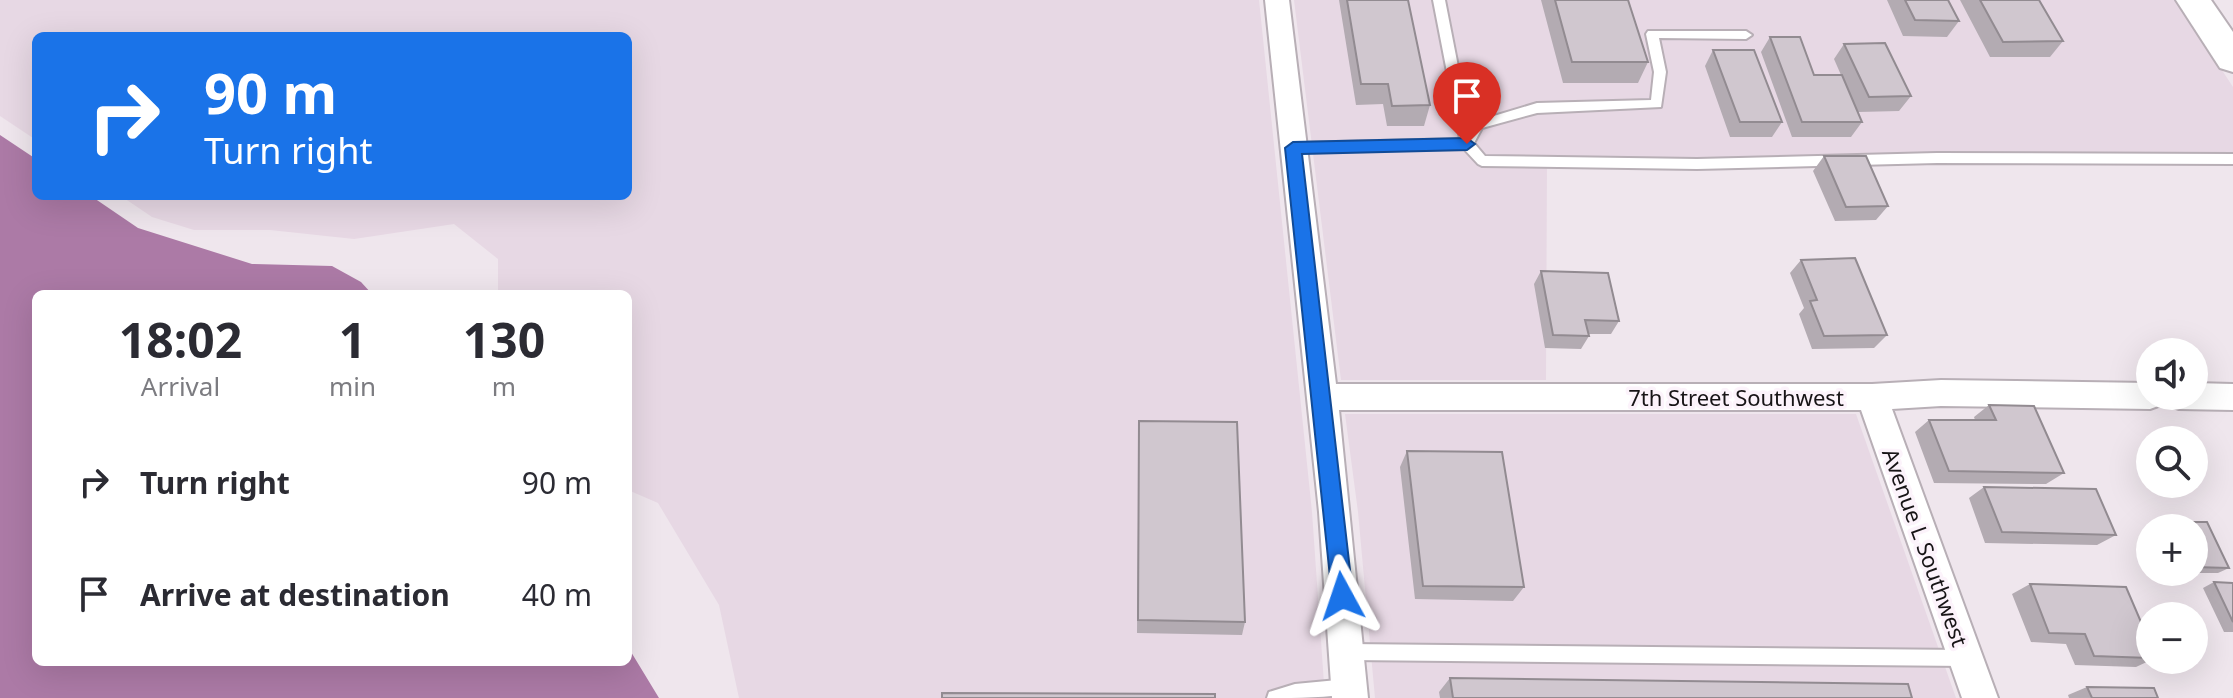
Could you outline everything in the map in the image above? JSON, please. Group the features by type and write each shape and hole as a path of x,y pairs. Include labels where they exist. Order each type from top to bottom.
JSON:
{"street":[{"path":"1277,0 1321,397 1349,692"},
{"path":"2193,0 2233,59"},
{"name":"7th Street Southwest","path":"1321,397 1872,397 1941,393 2136,396"},
{"name":"Avenue L Southwest","path":"1872,397 1980,698"},
{"path":"2208,397 2233,397"}],"lane":[{"path":"1439,0 1467,144 1482,161 2233,159"},
{"path":"1467,144 1478,125 1537,108 1657,104 1660,72 1652,34 1746,35"},
{"path":"1293,148 1467,144"},
{"path":"1347,652 1966,658"},
{"path":"1275,698 1295,692 1349,692"}],"shaded area":[{"path":"0,0 1259,0 1312,512 1325,698 739,698 719,605 658,503 632,492 632,290 498,290 498,259 454,224 354,239 270,230 194,230 152,217 127,200 632,200 632,32 32,32 32,137 0,116"},
{"path":"1294,0 2176,0 2233,87 2233,158 1547,162 1546,380 1341,380"},
{"path":"0,135 32,156 32,200 97,200 138,228 252,264 332,266 361,282 368,290 32,290 32,666 632,666 632,654 659,698 0,698"},
{"path":"1345,414 1856,414 1956,698 1375,698 1358,512"}],"building":[{"path":"1347,0 1408,0 1430,105 1392,106 1388,84 1361,84"},
{"path":"1555,0 1628,0 1648,62 1572,62"},
{"path":"1905,0 1948,0 1959,21 1915,20"},
{"path":"1980,0 2039,0 2063,41 2003,42"},
{"path":"1770,37 1800,37 1814,75 1842,75 1862,122 1802,122"},
{"path":"1885,43 1911,96 1869,97 1844,44"},
{"path":"1713,50 1754,50 1782,122 1740,122"},
{"path":"1824,156 1866,156 1888,206 1846,207"},
{"path":"1855,258 1887,335 1824,336 1810,301 1817,300 1801,260"},
{"path":"1541,271 1608,273 1619,321 1585,320 1589,336 1553,335"},
{"path":"1989,405 2034,406 2064,473 1949,471 1929,420 1996,420"},
{"path":"1139,421 1237,422 1245,622 1138,620"},
{"path":"1407,451 1502,452 1524,587 1423,586"},
{"path":"1984,487 2096,489 2116,535 2002,532"},
{"path":"2208,524 2229,568 2208,567"},
{"path":"2214,582 2233,583 2233,622"},
{"path":"2030,584 2126,587 2136,610 2136,658 2094,656 2085,634 2049,633"},
{"path":"1450,678 1908,684 1912,698 1453,698"},
{"path":"2087,687 2154,688 2158,698 2092,698"},
{"path":"942,693 1215,694 1215,698 942,698"}],"route":[{"path":"1342,596 1293,148 1467,144"}]}
